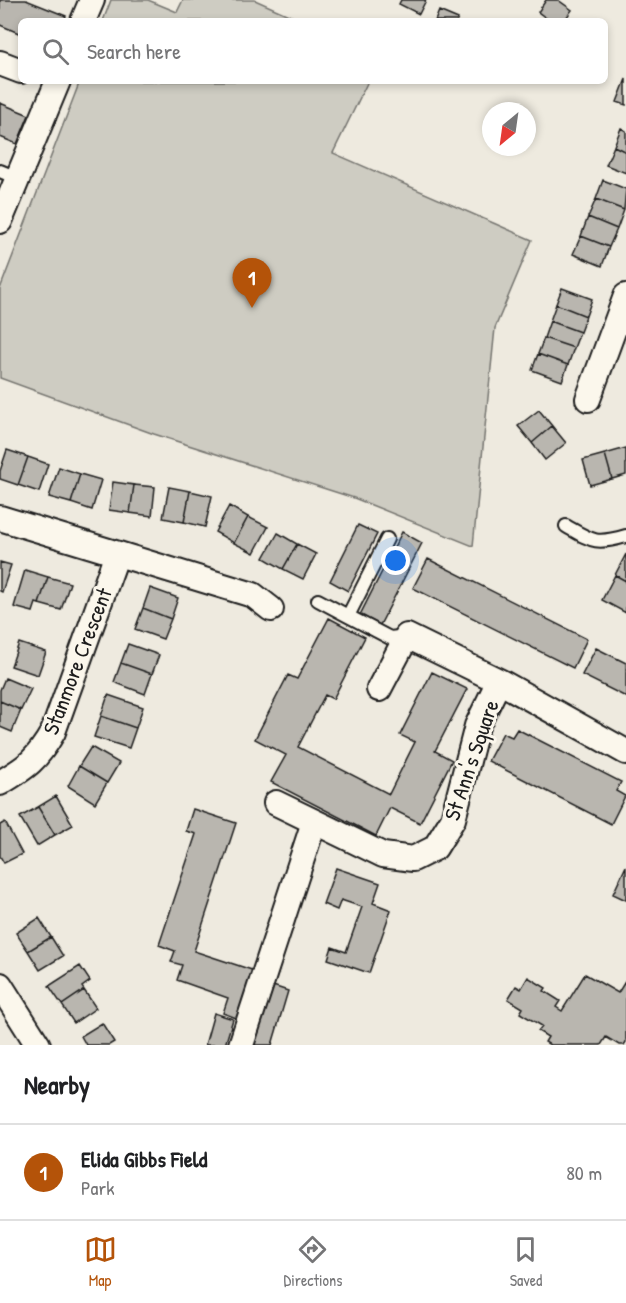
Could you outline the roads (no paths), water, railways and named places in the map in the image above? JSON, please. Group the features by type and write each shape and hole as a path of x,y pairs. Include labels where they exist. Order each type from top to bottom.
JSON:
{"street":[{"path":"0,63 18,70"},
{"path":"0,221 8,174 53,84"},
{"path":"588,399 626,296"},
{"path":"0,518 253,595 271,609"},
{"name":"Stanmore Crescent","path":"0,783 25,768 41,753 52,732 117,554"},
{"path":"379,689 407,636 499,681 626,752"},
{"name":"St Ann's Square","path":"276,803 383,855 413,859 435,848 453,819 477,726 499,681"},
{"path":"241,1045 314,822"},
{"path":"0,985 38,1045"}],"lane":[{"path":"566,526 592,541 607,541 626,536"},
{"path":"348,616 387,538"},
{"path":"318,600 390,638 407,636"}],"place":[{"name":"Elida Gibbs Field","path":"252,308"}]}
